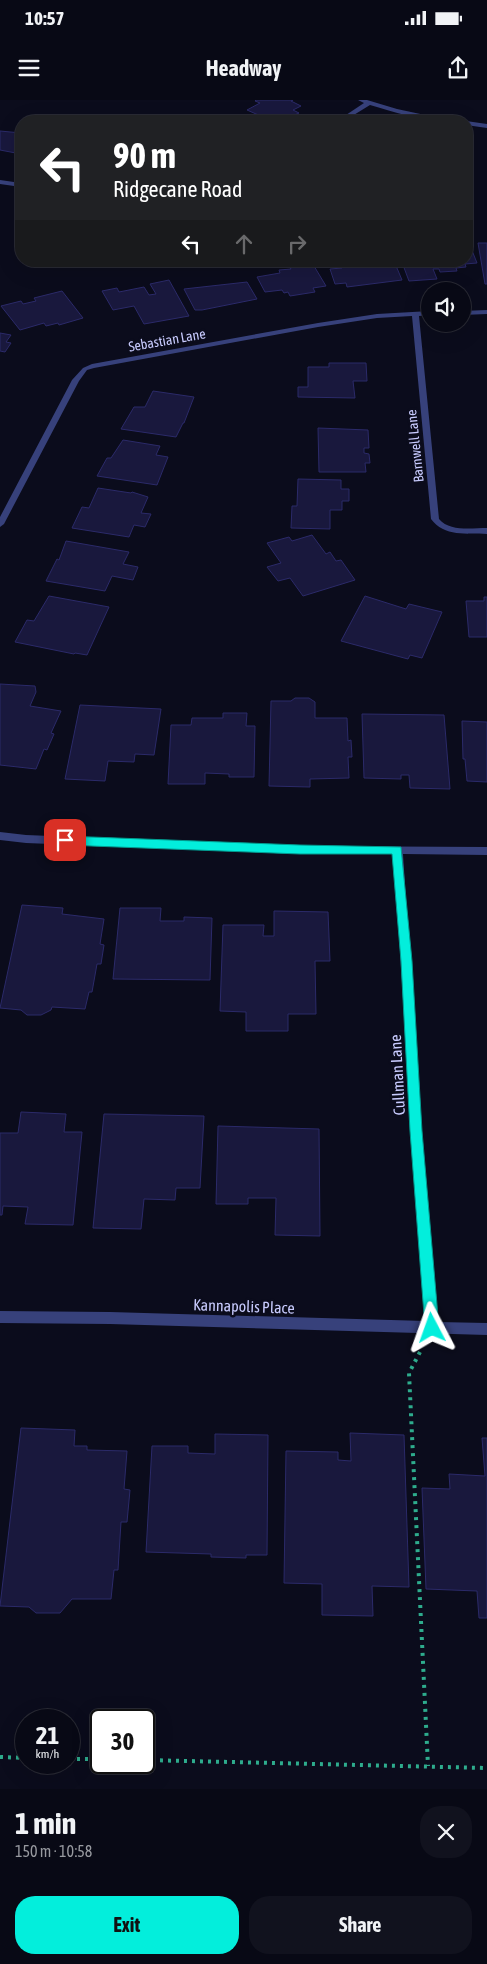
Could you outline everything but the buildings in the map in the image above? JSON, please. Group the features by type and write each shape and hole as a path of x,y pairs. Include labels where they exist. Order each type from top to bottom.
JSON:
{"street":[{"path":"361,100 396,111 418,115"},
{"path":"349,115 368,102"},
{"path":"473,124 487,126"},
{"path":"0,182 15,184"},
{"path":"471,312 487,312"},
{"name":"Barnwell Lane","path":"415,314 435,519 445,529 487,530"},
{"name":"Sebastian Lane","path":"0,524 76,380 86,369 92,366 318,325 377,316 421,314"},
{"path":"0,836 26,839 300,850 487,851"},
{"name":"Cullman Lane","path":"398,850 416,1131 432,1328"},
{"name":"Kannapolis Place","path":"0,1317 110,1318 487,1329"}],"path":[{"path":"428,1766 409,1373 432,1328"},
{"path":"0,1757 15,1758"},
{"path":"155,1760 487,1768"}],"route":[{"path":"65,840 300,850 398,850 416,1131 432,1328"}]}
